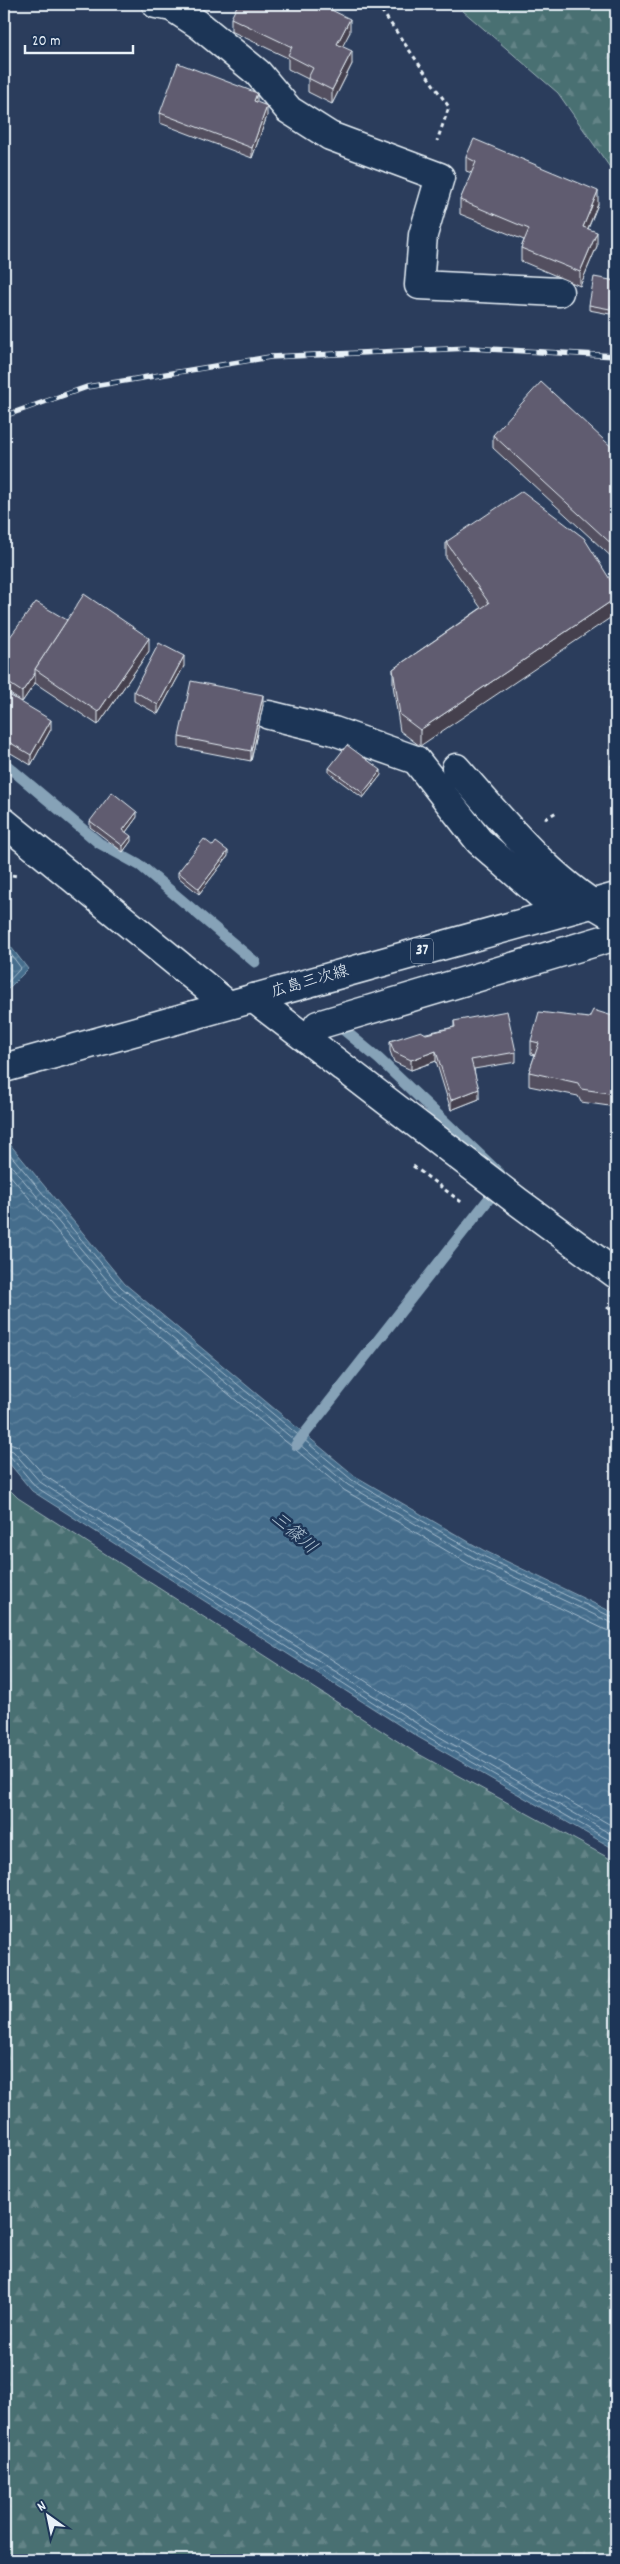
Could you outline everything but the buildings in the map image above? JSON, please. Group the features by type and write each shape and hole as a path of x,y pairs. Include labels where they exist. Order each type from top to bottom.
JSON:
{"street":[{"path":"156,4 172,7 198,24 258,73 289,110 321,131 440,177 423,235 419,285 559,292"},
{"path":"269,715 334,731 416,760 478,841 560,912"},
{"path":"456,768 518,838 590,904 616,917"},
{"path":"4,822 227,1004"},
{"name":"広島三次線","path":"4,1068 227,1004 616,897"},
{"path":"318,1025 616,936"},
{"path":"253,998 517,1202 616,1274"}],"path":[{"path":"377,4 449,107 427,172"}],"green space":[{"path":"455,4 616,4 616,176 558,93"},
{"path":"4,1484 18,1498 413,1751 616,1862 616,2560 4,2560"}],"water":[{"path":"4,938 28,969 4,993"},
{"name":"三篠川","path":"4,1137 125,1284 355,1476 483,1550 616,1614 616,1850 418,1737 32,1491 4,1457"}],"waterway":[{"path":"4,763 99,843 141,866 255,962"},
{"path":"333,1021 379,1059 500,1174"},
{"path":"296,1445 499,1186"}],"railway":[{"path":"4,416 87,387 270,357 470,348 616,356"}]}
